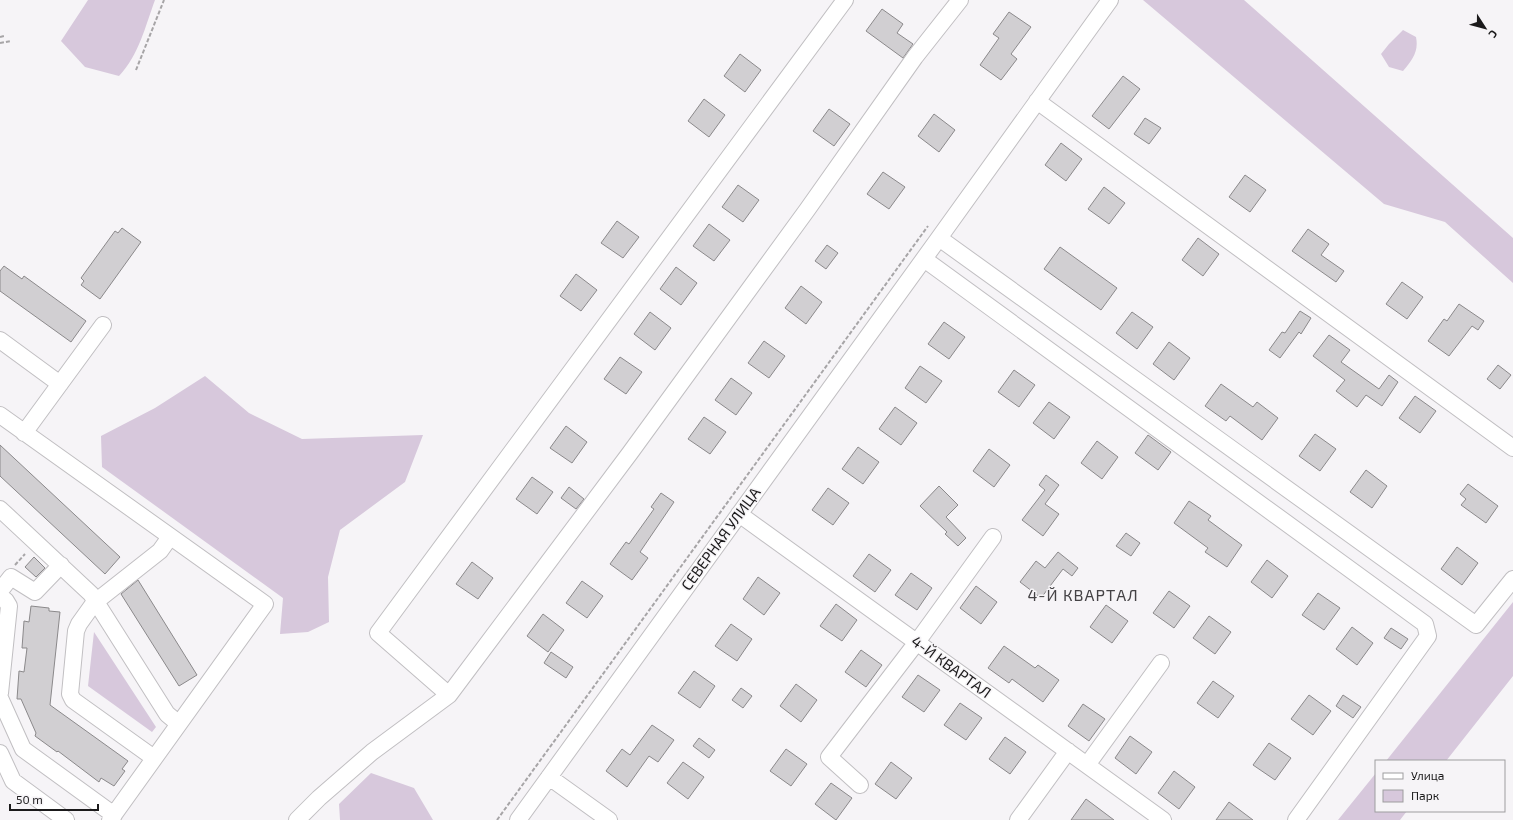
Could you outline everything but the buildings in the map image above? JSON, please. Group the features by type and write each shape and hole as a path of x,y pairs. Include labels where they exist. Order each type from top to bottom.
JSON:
{"street":[{"path":"449,695 378,633 845,0"},
{"path":"297,820 319,798 372,752 449,695 630,453 807,210 915,57 960,0"},
{"name":"СЕВЕРНАЯ УЛИЦА","path":"518,820 924,259 934,232 1037,101 1110,0"},
{"path":"1037,101 1513,448"},
{"path":"934,232 1476,625 1513,579"},
{"path":"924,259 1425,624 1428,636 1296,820"},
{"path":"24,433 102,325"},
{"path":"0,340 60,384"},
{"path":"0,415 265,604 112,817 23,749 0,698"},
{"path":"0,509 86,589 96,602 167,714 179,724"},
{"name":"4-Й КВАРТАЛ","path":"739,514 1163,820"},
{"path":"154,758 71,697 77,628 96,602 160,551 170,537"},
{"path":"860,785 829,757 917,642 993,537"},
{"path":"0,591 11,577 35,592 61,565"},
{"path":"0,596 9,606 0,693"},
{"path":"1087,765 1162,663"},
{"path":"1018,820 1068,751"},
{"path":"2,760 13,781 66,820"},
{"path":"549,777 609,820"}],"path":[{"path":"136,70 164,0"},
{"path":"0,37 4,36"},
{"path":"0,43 11,41"},
{"path":"497,820 934,232"}],"green space":[{"path":"88,0 155,0 137,50 126,68 119,76 85,67 61,41"},
{"path":"1143,0 1244,0 1513,238 1513,283 1445,222 1384,204"},
{"path":"1403,30 1416,37 1417,42 1414,56 1403,71 1389,67 1381,54"},
{"path":"205,376 249,413 302,439 423,435 405,482 340,530 328,577 329,622 308,632 280,634 283,598 102,467 101,436 155,408"},
{"path":"1513,602 1513,676 1447,760 1387,760"},
{"path":"94,632 156,727 152,732 88,686"},
{"path":"371,773 414,788 433,820 340,820 339,804"},
{"path":"1375,774 1375,812 1406,812 1400,820 1338,820"}],"district":[{"name":"4-Й КВАРТАЛ","path":"1083,595"}]}
